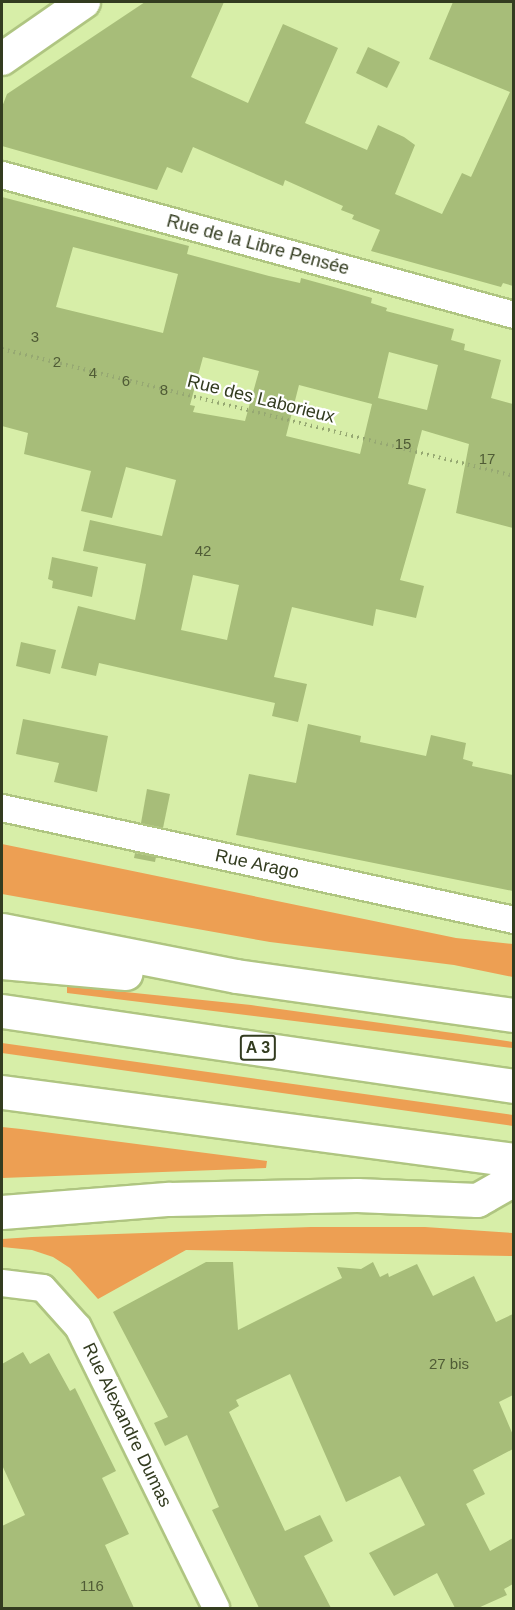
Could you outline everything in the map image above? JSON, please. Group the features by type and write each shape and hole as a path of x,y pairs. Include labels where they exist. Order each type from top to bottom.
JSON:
{"highway":[{"path":"2,930 236,976 513,1015"},
{"path":"2,962 198,978 236,976"},
{"name":"A 3","path":"2,1011 513,1086"},
{"path":"2,1092 513,1160"},
{"path":"2,1212 169,1199 357,1195 477,1200 513,1179"}],"street":[{"path":"2,59 84,2"},
{"name":"Rue de la Libre Pensée","path":"2,175 513,315"},
{"name":"Rue Arago","path":"2,808 513,920"},
{"name":"Rue Alexandre Dumas","path":"2,1283 43,1288 78,1327 216,1608"}],"path":[{"name":"Rue des Laborieux","path":"2,349 513,476"}],"shaded area":[{"path":"2,844 456,938 513,944 513,977 454,965 270,942 2,894"},
{"path":"67,986 251,1005 460,1034 513,1042 513,1048 67,993"},
{"path":"2,1043 513,1115 513,1126 2,1053"},
{"path":"2,1127 267,1161 266,1168 2,1178"},
{"path":"311,1227 425,1227 513,1233 513,1256 186,1250 98,1299 70,1268 53,1257 32,1250 2,1247 2,1239 32,1237"}],"building":[{"path":"145,2 224,2 191,77 248,103 283,24 338,48 305,123 367,150 378,125 404,137 415,145 395,194 442,214 462,173 471,177 510,92 429,59 453,2 513,2 513,286 503,283 501,287 371,251 380,230 352,219 354,215 341,210 343,206 285,180 283,186 193,147 182,173 167,167 157,190 2,146 2,107 7,94"},
{"path":"368,47 400,62 387,88 356,73"},
{"path":"2,197 189,246 187,254 300,283 301,278 372,298 371,303 387,308 386,311 454,329 451,340 465,344 464,350 501,360 491,398 513,404 513,528 456,513 469,444 422,430 408,484 426,489 400,580 424,586 416,618 376,609 373,626 292,607 274,677 307,684 298,722 272,716 275,703 99,663 96,676 61,668 78,606 135,620 141,591 146,564 83,551 90,520 162,536 176,480 126,467 112,518 81,511 91,471 24,454 28,433 2,426","holes":["73,247 178,274 163,333 56,307","389,352 438,365 427,410 378,398","203,357 259,371 245,421 193,412 195,406 190,405","299,385 372,404 360,454 286,436","193,575 239,585 227,640 181,630"]},
{"path":"52,557 98,567 92,597 52,588 53,581 48,579"},
{"path":"21,642 56,650 50,674 16,666"},
{"path":"23,719 108,736 97,792 54,782 59,763 16,754"},
{"path":"308,724 361,736 360,742 426,756 431,735 466,743 463,759 473,762 472,766 513,775 513,891 236,835 249,774 296,783"},
{"path":"147,789 170,794 163,828 141,823"},
{"path":"135,853 156,857 155,862 134,858"},
{"path":"206,1262 233,1262 238,1330 342,1278 337,1267 361,1269 373,1262 380,1277 388,1273 389,1277 417,1264 433,1296 474,1276 496,1322 513,1314 513,1395 499,1402 513,1435 513,1449 473,1470 485,1494 466,1504 490,1551 513,1538 513,1584 504,1589 507,1595 478,1608 455,1608 437,1573 394,1596 369,1553 425,1525 400,1476 346,1502 290,1374 236,1400 239,1406 229,1412 285,1531 320,1515 333,1541 304,1556 331,1608 259,1608 212,1510 219,1507 187,1435 165,1446 154,1423 168,1417 113,1312"},
{"path":"23,1352 30,1364 49,1353 70,1391 75,1388 116,1471 102,1478 129,1534 105,1545 134,1608 2,1608 2,1526 25,1515 2,1465 2,1364"}]}
